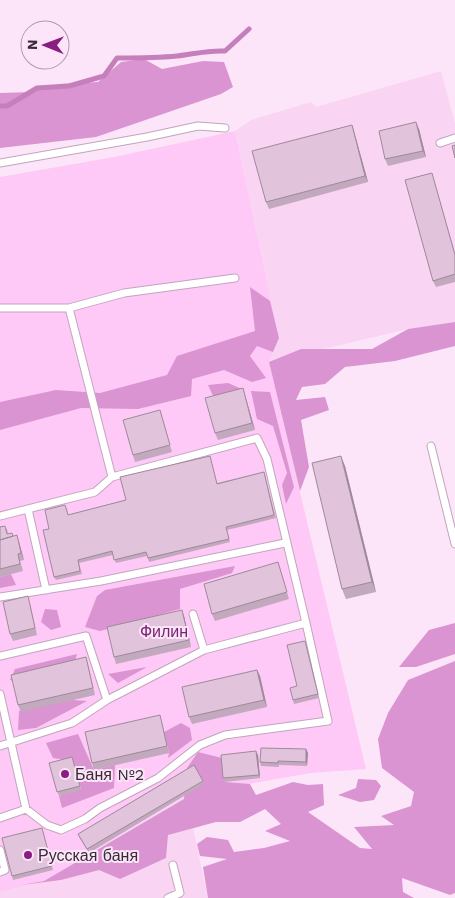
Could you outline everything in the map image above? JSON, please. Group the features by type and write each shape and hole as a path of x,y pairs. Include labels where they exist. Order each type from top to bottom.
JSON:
{"lane":[{"path":"0,163 198,126 225,128"},
{"path":"440,143 455,138"},
{"path":"0,308 69,308 124,293 235,278"},
{"path":"69,308 112,477"},
{"path":"0,516 95,492 112,477 257,438 267,459 285,543 306,623 328,721 225,736 200,745 158,778 61,830 47,825 26,809 0,694"},
{"path":"431,446 455,544"},
{"path":"28,509 46,590"},
{"path":"0,597 101,581 285,543"},
{"path":"192,614 204,650"},
{"path":"0,746 72,723 107,700 204,650 306,623"},
{"path":"0,656 86,636 107,700"},
{"path":"0,818 26,809"},
{"path":"0,850 5,870 0,872"},
{"path":"168,898 180,893 173,865"}],"shaded area":[{"path":"144,59 162,69 203,61 224,62 233,87 221,94 96,137 0,148 0,93 31,92 59,84 98,82 121,62"},
{"path":"441,71 455,123 455,322 408,329 269,362 279,338 235,131 251,120 311,102 316,107"},
{"path":"250,287 270,301 279,338 273,352 257,346 250,356 266,378 252,382 224,370 192,379 191,396 138,409 81,408 0,430 0,402 56,390 100,393 167,375 177,356 255,331"},
{"path":"455,322 455,346 395,361 345,367 325,384 302,387 296,400 325,397 329,410 301,420 309,467 300,491 269,362 301,349 372,349 408,329"},
{"path":"228,383 244,390 214,398 208,385"},
{"path":"251,391 270,392 294,487 286,504 282,485 287,473 273,426 257,419"},
{"path":"235,566 232,573 180,589 180,609 100,631 85,627 97,596 105,590"},
{"path":"11,574 16,585 0,588 0,577"},
{"path":"45,609 57,610 61,627 51,630 41,622"},
{"path":"455,623 455,654 416,667 399,667 429,630"},
{"path":"77,654 73,668 14,681 10,680 15,669"},
{"path":"455,661 455,893 450,895 402,878 403,892 414,898 208,898 203,867 227,859 200,856 197,844 207,837 228,840 234,852 264,848 290,841 265,831 281,824 265,809 240,822 216,822 168,835 166,858 120,879 99,870 61,880 21,885 44,881 184,799 187,768 198,752 222,758 225,782 250,784 256,795 293,782 308,785 323,784 324,805 308,812 360,848 372,849 354,827 394,825 381,816 411,806 414,792 382,768 378,739 388,713 408,680"},
{"path":"147,667 118,683 108,674"},
{"path":"72,700 87,701 36,728 18,730 19,711"},
{"path":"181,723 190,728 192,740 168,758 169,753 164,732"},
{"path":"78,734 94,770 115,765 114,788 62,808 59,796 81,789 73,761 53,758 46,743"},
{"path":"358,779 376,780 381,786 374,800 360,802 338,795 356,788"},
{"path":"186,795 208,898 0,898 0,892 44,881"}],"green space":[{"name":"Филин","path":"235,131 279,338 269,362 366,769 311,773 186,795 44,881 0,892 0,177 114,157"}],"building":[{"path":"416,122 423,151 385,159 379,131"},
{"path":"352,125 365,176 266,202 252,151"},
{"path":"455,145 455,158 452,146"},
{"path":"432,173 455,255 455,274 433,281 405,180"},
{"path":"243,388 252,423 215,433 205,398"},
{"path":"160,410 170,445 133,455 123,420"},
{"path":"210,456 217,484 264,472 274,515 226,527 229,539 148,558 146,552 114,560 112,551 78,560 80,571 54,577 43,530 49,529 45,510 65,505 68,515 126,500 120,477"},
{"path":"341,456 372,582 342,589 312,463"},
{"path":"5,526 7,534 12,533 13,536 0,540 0,527"},
{"path":"17,535 21,553 18,554 20,564 0,569 0,540"},
{"path":"278,562 287,592 212,614 204,584"},
{"path":"28,596 35,628 10,634 3,602"},
{"path":"182,610 189,640 114,657 107,627"},
{"path":"305,641 318,694 293,700 290,688 297,686 287,645"},
{"path":"86,657 93,688 18,705 11,675"},
{"path":"257,670 264,700 189,717 182,687"},
{"path":"160,715 167,746 92,763 85,732"},
{"path":"261,748 306,749 306,762 260,762"},
{"path":"256,751 259,775 223,778 221,755"},
{"name":"Баня №2","path":"72,757 80,786 57,792 49,763"},
{"path":"194,765 203,781 87,849 78,834"},
{"name":"Русская баня","path":"42,828 52,866 12,876 2,838"}],"waterway":[{"path":"0,106 7,106 37,88 69,86 104,76 117,58 162,57 225,51 249,29"}],"place":[{"name":"Баня №2","path":"65,774"},
{"name":"Русская баня","path":"28,855"}]}
